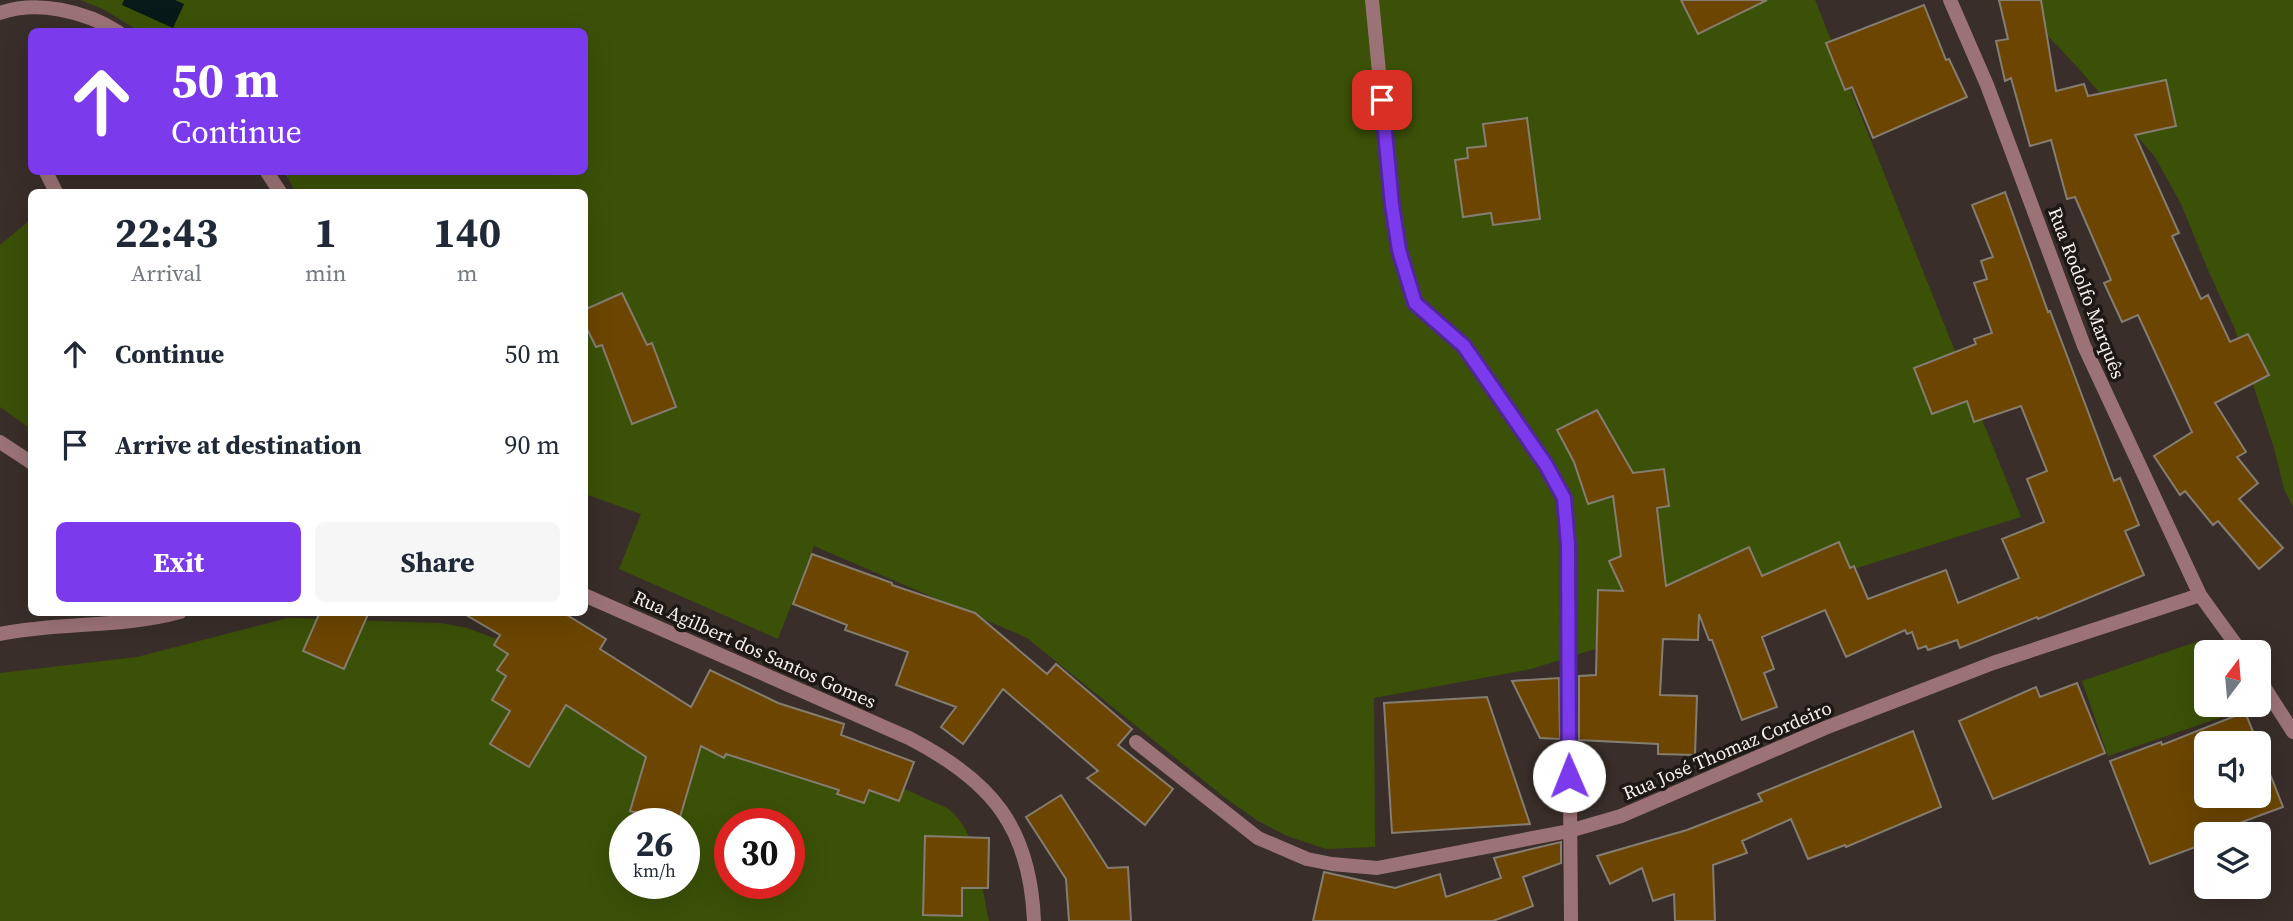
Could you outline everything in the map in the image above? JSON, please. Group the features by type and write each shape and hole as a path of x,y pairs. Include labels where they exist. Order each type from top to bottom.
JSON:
{"street":[{"path":"1372,0 1392,205 1399,250 1415,303 1464,346 1546,465 1564,498 1568,544 1571,921"},
{"name":"Rua Rodolfo Marquês","path":"1950,0 1992,96 2084,346 2200,595"},
{"path":"0,13 9,8 36,4 65,8 96,18 112,28"},
{"path":"0,442 28,460"},
{"path":"2200,595 2233,640"},
{"name":"Rua José Thomaz Cordeiro","path":"1136,742 1258,838 1282,850 1332,864 1377,868 1569,831 1620,816 1825,728 1993,663 2200,595"},
{"name":"Rua Agilbert dos Santos Gomes","path":"588,597 931,750 989,796 1009,821 1031,875 1034,921"},
{"path":"0,634 79,624 153,620 166,616"},
{"path":"2272,699 2293,732"}],"green space":[{"path":"80,0 1815,0 2021,517 1531,669 1374,698 1375,847 1326,849 1287,836 1258,821 1224,797 1027,638 814,546 778,639 619,569 641,514 588,495 588,189 294,189 286,175 588,175 588,28 134,28 103,9"},
{"path":"2014,0 2293,0 2293,507 2284,489 2274,448 2234,327 2181,204 2155,157 2079,69"},
{"path":"28,222 28,427 0,407 0,245"},
{"path":"288,618 441,623 467,628 669,703 833,757 947,808 958,818 972,845 989,921 0,921 0,673 137,657"},
{"path":"2194,643 2194,718 2219,718 2108,756 2082,681"}],"shaded area":[{"path":"124,0 175,0 184,4 173,28 122,5"}],"building":[{"path":"1681,0 1767,0 1698,34"},
{"path":"1999,0 2041,0 2056,91 2084,84 2088,96 2166,80 2176,126 2135,135 2179,233 2172,236 2201,299 2208,295 2230,342 2248,334 2269,375 2215,403 2246,452 2237,457 2258,483 2239,499 2283,548 2259,569 2218,521 2213,525 2185,491 2180,495 2154,456 2192,432 2138,315 2122,322 2104,283 2111,280 2075,197 2067,199 2051,140 2030,146 2011,78 2005,81 1996,41 2008,39"},
{"path":"1924,5 1946,60 1949,59 1967,97 1873,138 1852,87 1845,90 1826,43"},
{"path":"1527,118 1540,219 1493,225 1491,213 1463,217 1455,160 1468,158 1467,148 1486,146 1483,124"},
{"path":"2005,192 2048,312 2050,311 2114,481 2120,478 2139,525 2125,531 2144,575 1960,648 1957,640 1928,650 1926,646 1918,649 1912,632 1907,634 1905,630 1846,657 1825,610 1762,637 1774,669 1764,673 1777,707 1742,720 1712,640 1709,640 1699,614 1698,640 1663,639 1660,695 1697,696 1695,755 1658,754 1658,744 1579,740 1579,676 1596,675 1598,590 1623,591 1609,561 1621,556 1613,496 1588,504 1574,462 1557,430 1597,410 1633,473 1664,469 1669,506 1657,508 1666,586 1749,547 1762,576 1839,542 1850,568 1854,566 1868,599 1946,570 1958,603 2019,578 2002,539 2044,522 2027,479 2047,471 2021,406 1974,422 1967,401 1932,414 1914,368 1976,344 1974,339 1992,333 1974,283 1987,279 1981,261 1993,257 1972,205"},
{"path":"622,293 647,345 652,343 676,407 632,424 602,345 596,347 588,331 588,308"},
{"path":"812,554 975,613 1047,674 1056,664 1132,729 1118,745 1173,789 1145,825 1087,778 1098,771 1003,689 963,744 941,727 956,707 896,685 908,652 845,630 847,625 793,604"},
{"path":"318,616 367,616 344,669 303,651"},
{"path":"468,616 569,616 606,639 600,649 691,707 710,670 778,703 844,724 841,735 914,762 899,801 869,790 864,803 837,794 839,790 726,754 724,758 701,746 683,808 631,808 646,757 566,705 529,767 490,744 510,711 492,700 506,676 497,670 508,654 494,645 500,635"},
{"path":"1559,678 1560,739 1540,738 1512,681"},
{"path":"2077,683 2105,753 1993,799 1959,721 2036,687 2040,697"},
{"path":"1487,697 1530,824 1392,833 1384,703"},
{"path":"2230,718 2247,718 2253,731 2197,731"},
{"path":"1913,731 1941,807 1846,847 1845,845 1808,859 1791,819 1742,841 1747,853 1713,865 1715,921 1675,921 1674,894 1653,901 1642,868 1610,884 1597,856 1687,830 1762,801 1758,794"},
{"path":"2194,732 2194,808 2271,808 2271,776 2283,807 2242,822 2194,822 2194,848 2150,864 2110,761 2161,742 2162,745"},
{"path":"1061,795 1108,868 1128,867 1131,921 1069,921 1066,879 1026,817"},
{"path":"925,836 989,838 988,888 962,888 962,916 923,915"},
{"path":"1561,842 1561,863 1523,877 1533,906 1493,921 1313,921 1324,872 1395,888 1440,874 1446,897 1501,878 1494,858"}],"route":[{"path":"1382,100 1385,147 1399,250 1415,303 1430,319 1464,346 1546,465 1564,498 1568,544 1569,776"}]}
